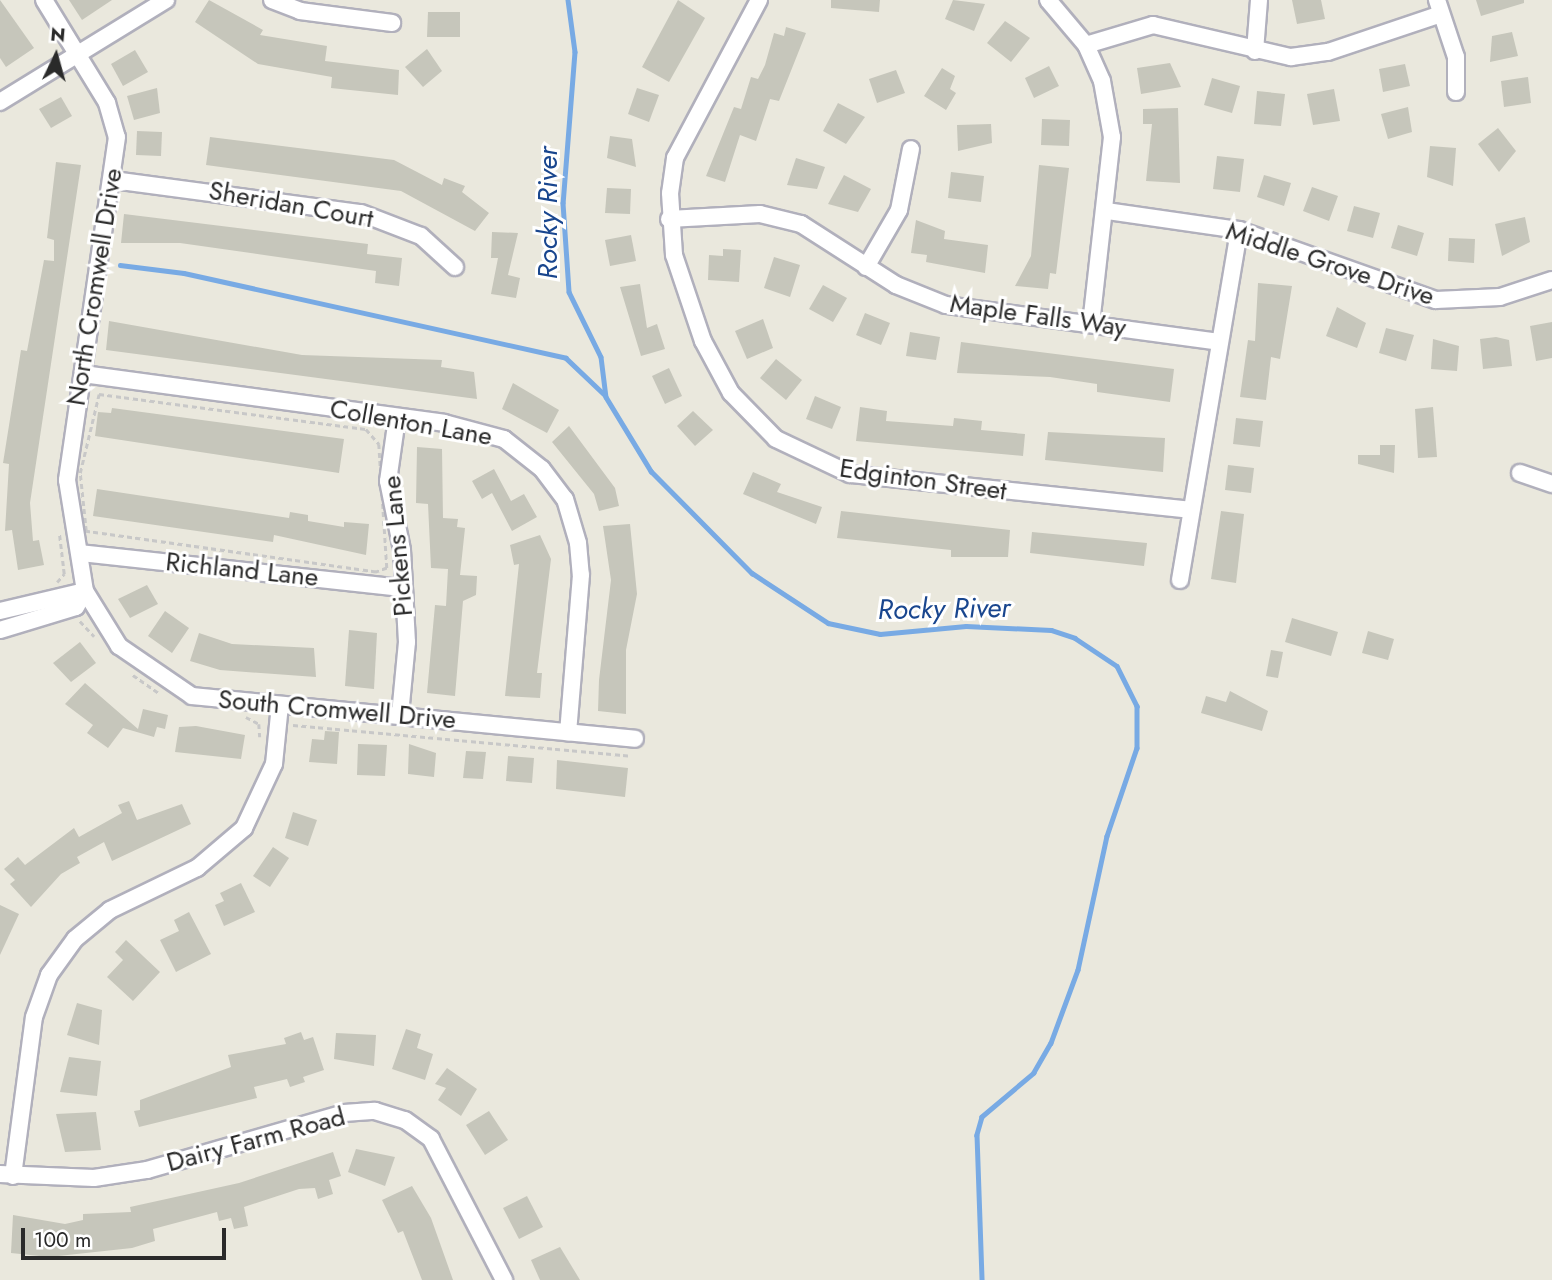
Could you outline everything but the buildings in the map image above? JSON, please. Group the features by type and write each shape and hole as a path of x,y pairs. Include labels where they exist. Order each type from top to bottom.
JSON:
{"street":[{"name":"North Cromwell Drive","path":"44,0 79,54 115,121 113,180 66,480 85,592"},
{"path":"0,102 166,0"},
{"path":"272,0 300,12 392,23"},
{"name":"Edginton Street","path":"759,0 675,158 669,219 674,256 720,376 760,426 809,460 879,479 1191,510"},
{"path":"1048,0 1086,45 1102,81 1112,137 1107,211 1091,324"},
{"path":"1255,51 1259,0"},
{"path":"1086,45 1153,25 1255,51 1291,57 1328,52 1439,7 1456,57 1456,92"},
{"path":"866,267 899,210 911,149"},
{"name":"Sheridan Court","path":"113,180 361,213 421,236 455,267"},
{"name":"Middle Grove Drive","path":"1107,211 1239,230 1436,300 1500,297 1552,280"},
{"name":"Maple Falls Way","path":"669,219 740,213 780,218 801,224 866,267 946,305 1219,342"},
{"path":"1180,580 1239,230"},
{"name":"Collenton Lane","path":"83,374 397,418 504,439 542,469 565,499 581,575 568,732"},
{"name":"Pickens Lane","path":"397,418 388,481 403,587 407,642 400,715"},
{"path":"1520,472 1552,484"},
{"name":"Richland Lane","path":"80,553 403,587"},
{"path":"0,611 85,592"},
{"path":"0,629 76,607 85,592"},
{"name":"South Cromwell Drive","path":"85,592 119,646 192,696 635,738"},
{"path":"6,1175 34,1017 49,975 75,939 110,911 197,868 244,828 274,764 280,705"},
{"name":"Dairy Farm Road","path":"6,1175 94,1178 147,1170 344,1113 375,1111 405,1120 431,1139 504,1280"}],"path":[{"path":"111,395 366,429 379,444 387,568 376,572 86,531 80,473 93,398 111,395"},
{"path":"291,724 631,756"}],"waterway":[{"name":"Rocky River","path":"568,0 575,52 563,203 569,292 601,357 606,397 651,471 752,573 828,623 880,634 966,626 1051,630 1075,638 1117,666 1137,706 1137,748 1107,836 1078,970 1051,1043 1034,1073 982,1117 977,1135 982,1280"},
{"path":"120,265 184,273 566,358 605,395"}]}
